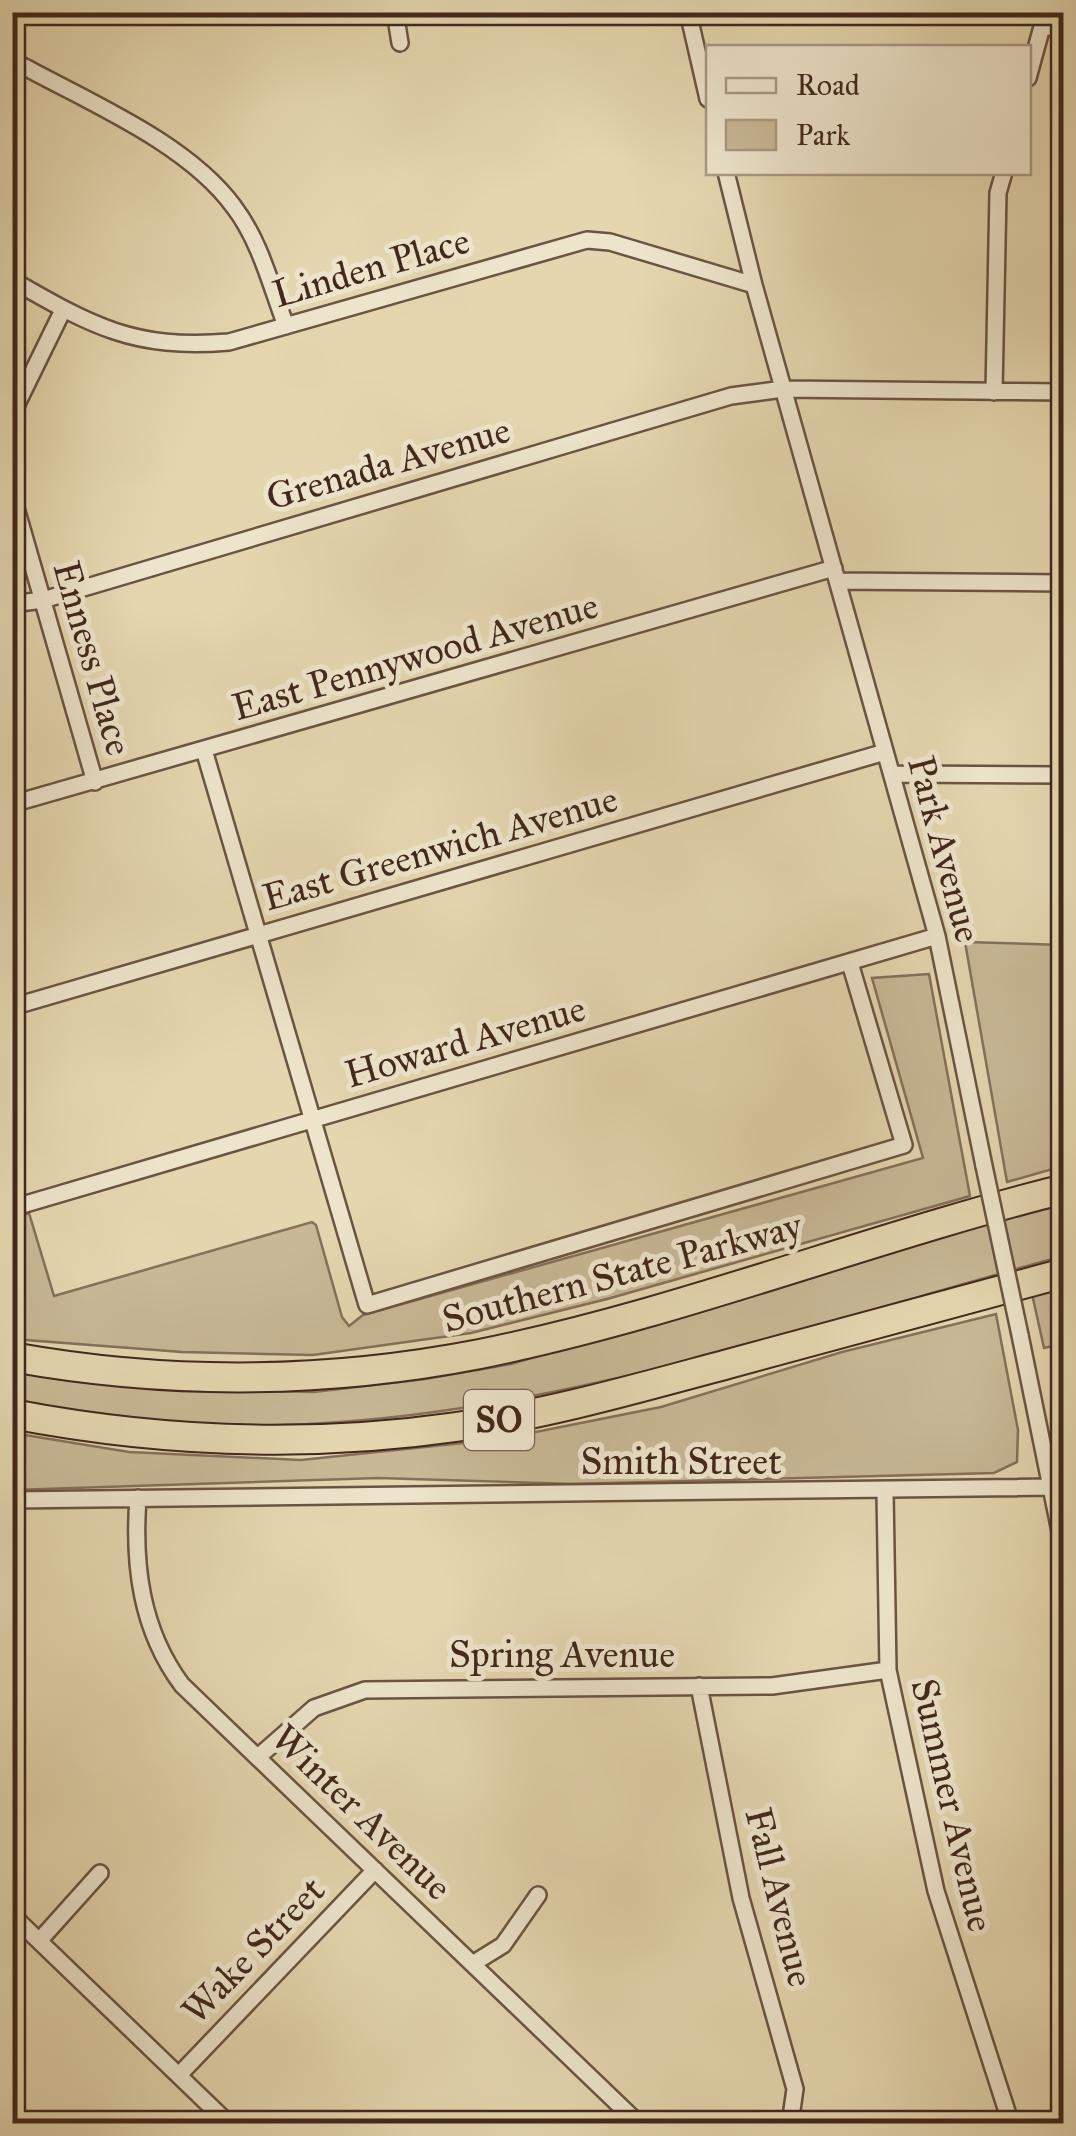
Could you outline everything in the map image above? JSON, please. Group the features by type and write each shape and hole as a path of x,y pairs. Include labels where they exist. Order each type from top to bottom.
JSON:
{"highway":[{"name":"Southern State Parkway","path":"12,1357 114,1372 237,1378 344,1373 450,1359 570,1332 1064,1189"},
{"name":"SO","path":"12,1414 113,1430 234,1439 359,1437 452,1428 573,1406 1064,1274"}],"street":[{"path":"395,12 400,44"},
{"path":"688,12 706,87"},
{"path":"1031,67 1044,19 1064,30"},
{"path":"12,60 173,150 210,180 252,236 286,326"},
{"name":"Park Avenue","path":"727,175 754,285 937,936 1064,1551"},
{"path":"994,392 998,193 1003,175"},
{"name":"Linden Place","path":"12,280 123,337 181,346 229,342 587,240 610,242 754,285"},
{"path":"12,425 16,404 64,310"},
{"name":"Grenada Avenue","path":"12,604 43,600 731,396 783,389 1064,392"},
{"name":"Enness Place","path":"12,494 95,782"},
{"name":"East Pennywood Avenue","path":"12,804 836,574 1064,583"},
{"path":"204,750 366,1305 904,1145 850,963"},
{"name":"East Greenwich Avenue","path":"12,1007 885,752"},
{"path":"894,774 1064,775"},
{"name":"Howard Avenue","path":"12,1208 937,936"},
{"name":"Smith Street","path":"12,1500 1050,1487"},
{"name":"Summer Avenue","path":"885,1492 888,1670 936,1891 1012,2124"},
{"name":"Winter Avenue","path":"138,1498 140,1591 155,1643 182,1685 639,2124"},
{"name":"Spring Avenue","path":"258,1757 314,1708 365,1690 772,1686 888,1670"},
{"name":"Fall Avenue","path":"700,1686 741,1898 795,2088 790,2124"},
{"name":"Wake Street","path":"178,2075 375,1870"},
{"path":"38,1940 100,1873"},
{"path":"474,1964 504,1946 538,1894"},
{"path":"12,1915 229,2124"}],"green space":[{"path":"965,942 1063,945 1063,1166 1007,1182"},
{"path":"929,974 970,1196 607,1299 471,1333 313,1355 182,1352 13,1339 13,1218 29,1213 54,1296 312,1222 342,1317 349,1326 363,1315 923,1158 872,978"},
{"path":"1063,1205 1063,1256 675,1364 544,1394 412,1415 279,1425 146,1421 13,1400 13,1370 158,1389 314,1392 511,1364 970,1227"},
{"path":"1063,1288 1063,1344 1044,1348 1032,1294"},
{"path":"996,1314 1018,1430 1017,1462 994,1473 573,1484 378,1478 13,1490 13,1433 129,1452 301,1460 501,1439 661,1407 842,1352"}]}
